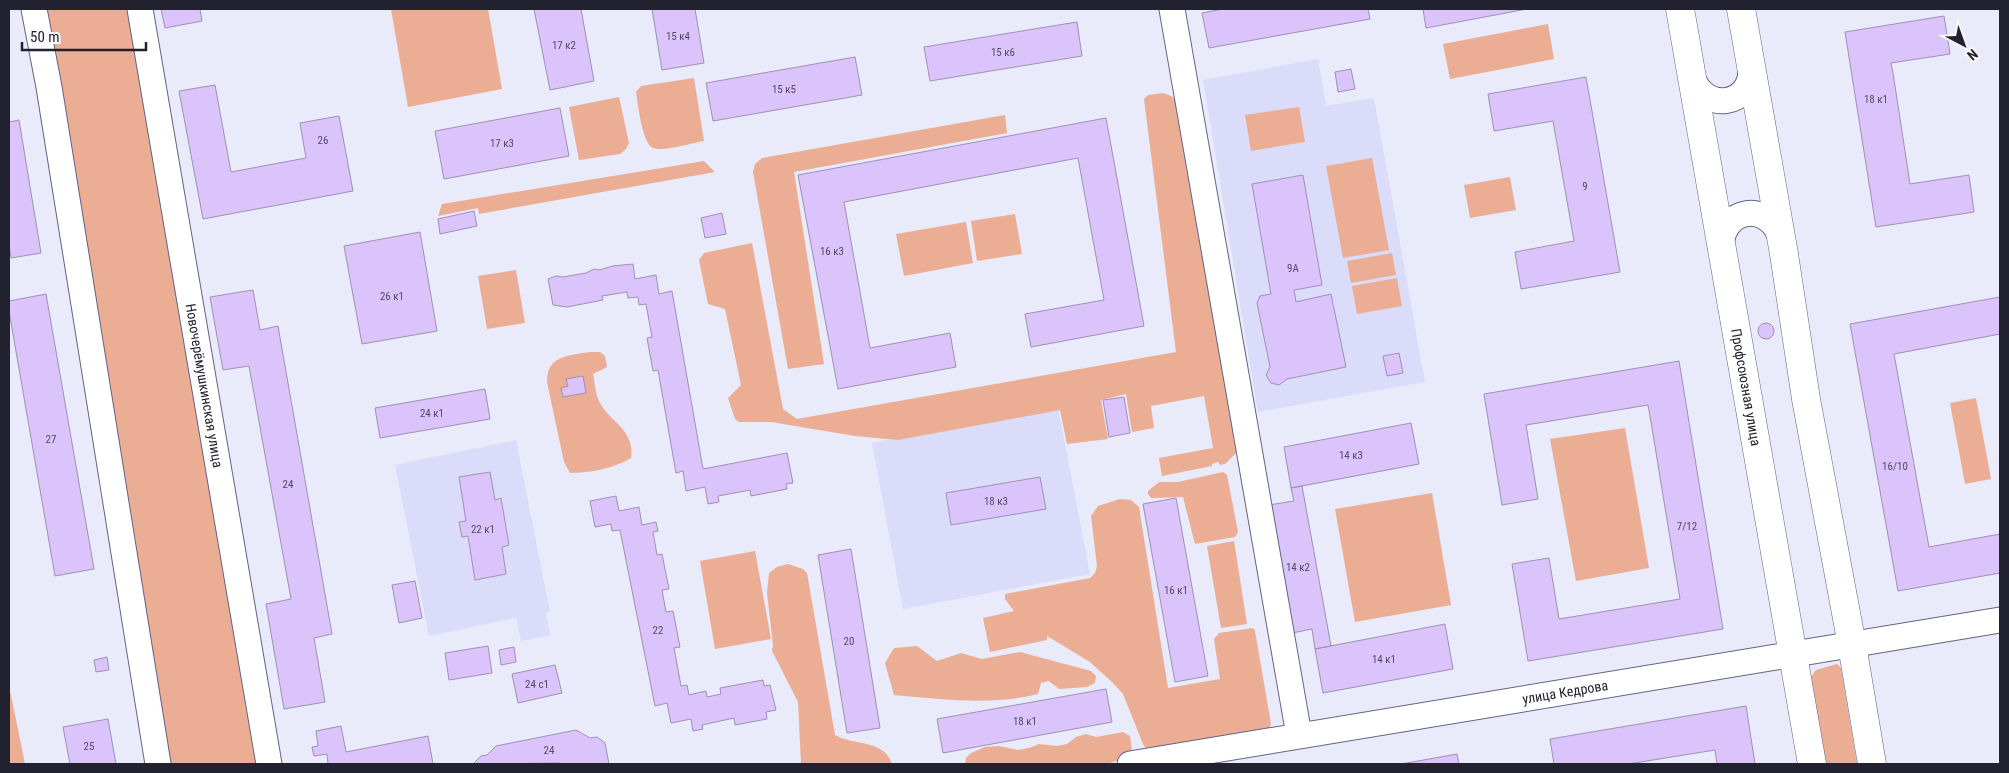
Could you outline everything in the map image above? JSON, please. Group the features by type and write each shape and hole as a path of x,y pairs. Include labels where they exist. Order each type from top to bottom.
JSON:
{"main road":[{"name":"Профсоюзная улица","path":"1680,9 1812,764"},
{"path":"1741,9 1781,238 1806,399 1872,764"}],"street":[{"path":"34,9 49,87 158,764"},
{"name":"Новочерёмушкинская улица","path":"140,9 269,764"},
{"path":"1172,9 1299,736"},
{"path":"1692,76 1699,92 1706,97 1722,102 1730,100 1744,91 1751,75 1751,67"},
{"path":"1721,248 1721,240 1728,224 1742,215 1750,213 1759,214 1773,223 1781,238"},
{"name":"улица Кедрова","path":"1130,764 2000,620"}],"shaded area":[{"path":"44,9 131,9 261,764 169,764"},
{"path":"391,9 488,9 502,89 408,107"},
{"path":"1548,24 1554,59 1450,79 1443,44"},
{"path":"1318,59 1326,106 1374,98 1425,382 1258,412 1203,80"},
{"path":"694,78 704,141 670,148 653,148 649,145 643,131 636,92 641,86"},
{"path":"1163,93 1176,100 1238,451 1225,464 1220,465 1218,462 1212,464 1212,466 1162,476 1159,458 1213,448 1204,396 1151,406 1154,428 1132,432 1126,394 1101,400 1108,439 1067,444 1060,410 898,440 855,436 771,422 739,422 735,419 728,398 741,385 725,309 708,304 699,260 704,253 752,243 783,409 797,419 1176,352 1144,99 1148,95"},
{"path":"619,97 629,143 626,149 620,154 579,160 569,107"},
{"path":"1299,107 1305,142 1251,151 1245,115"},
{"path":"1005,115 1007,133 794,172 824,364 788,369 753,172 755,164 762,158"},
{"path":"1372,158 1389,250 1343,258 1326,166"},
{"path":"704,161 715,172 479,214 478,208 438,216 442,204"},
{"path":"1510,177 1516,210 1470,218 1464,185"},
{"path":"1015,214 1022,254 977,261 971,221"},
{"path":"966,222 973,263 904,276 896,234"},
{"path":"1392,253 1396,275 1351,283 1347,261"},
{"path":"516,270 525,323 487,329 478,276"},
{"path":"1397,278 1402,306 1357,314 1352,286"},
{"path":"589,352 600,352 605,356 607,367 593,374 597,395 603,408 620,426 629,440 631,458 618,465 602,469 570,473 564,462 547,382 548,373 551,366 560,358"},
{"path":"1976,398 1991,479 1965,484 1950,403"},
{"path":"1058,407 1090,574 903,609 872,443"},
{"path":"1625,428 1649,568 1576,581 1550,439"},
{"path":"516,440 550,612 546,613 550,635 521,641 516,618 429,636 395,465"},
{"path":"1223,472 1227,475 1238,532 1235,537 1195,544 1183,497 1151,498 1148,494 1148,491 1159,482 1178,482"},
{"path":"1432,493 1451,605 1355,622 1335,509"},
{"path":"1120,499 1131,500 1139,507 1168,688 1220,679 1214,639 1219,633 1253,628 1271,724 1269,729 1148,752 1123,694 1090,662 1047,636 1047,640 990,652 983,618 1014,611 1005,599 1005,594 1090,578 1095,573 1097,566 1091,516 1098,506"},
{"path":"1234,541 1247,624 1221,628 1207,546"},
{"path":"755,551 771,639 715,649 700,561"},
{"path":"788,564 803,569 807,573 835,735 882,750 892,764 801,764 798,702 772,651 773,645 767,593 769,573 777,567"},
{"path":"917,646 937,661 961,653 982,659 1020,652 1091,671 1096,676 1095,683 1087,687 1059,689 1049,681 1041,683 1038,694 1003,700 948,700 894,695 885,663 894,648"},
{"path":"1837,664 1841,668 1857,764 1824,764 1810,678 1816,670"},
{"path":"9,688 11,695 25,764 9,764"},
{"path":"1123,732 1130,736 1132,750 1123,758 1104,764 965,764 966,758 971,753 985,747 999,746 1018,750 1039,744 1057,746 1067,744 1076,737 1086,734 1096,737"}],"building":[{"path":"161,9 200,9 202,21 165,28"},
{"path":"534,9 581,9 594,81 550,90"},
{"path":"652,9 695,9 704,63 662,70"},
{"path":"1223,9 1368,9 1370,19 1209,48 1202,13"},
{"path":"1423,9 1527,9 1426,28"},
{"path":"1944,16 1950,54 1891,63 1910,184 1969,175 1974,212 1876,227 1845,32"},
{"path":"1077,22 1082,56 930,81 924,47"},
{"path":"855,57 862,95 713,121 706,83"},
{"path":"1351,69 1355,89 1338,92 1335,72"},
{"path":"1586,77 1620,272 1521,289 1515,252 1574,241 1553,121 1494,131 1488,94"},
{"path":"215,85 231,172 306,158 300,123 339,116 353,191 203,219 179,91"},
{"path":"560,108 569,156 444,179 435,131"},
{"path":"1106,118 1144,326 1031,347 1025,314 1104,300 1078,158 844,202 870,348 950,333 956,367 838,389 798,175"},
{"path":"19,120 41,253 11,258 9,245 9,122"},
{"path":"1303,175 1322,285 1294,290 1296,302 1331,294 1346,367 1287,379 1279,385 1271,383 1266,375 1270,367 1257,303 1260,296 1271,294 1252,184"},
{"path":"474,211 477,226 440,234 438,219"},
{"path":"722,213 726,234 705,238 701,218"},
{"path":"420,232 437,331 362,344 344,246"},
{"path":"633,264 635,279 656,275 659,294 672,291 703,469 787,453 793,483 786,484 787,489 751,496 750,490 718,496 719,502 708,504 705,487 686,491 683,471 676,473 658,370 653,371 647,338 652,337 646,304 639,305 638,297 628,298 627,292 602,296 603,300 567,307 553,305 548,279 556,276 563,277 586,273 594,269 599,270 613,266"},
{"path":"253,290 260,330 278,326 332,634 314,638 325,702 284,709 266,604 291,599 249,366 223,370 210,297"},
{"path":"46,294 94,569 55,576 9,311 9,301"},
{"path":"2000,297 2000,334 1894,354 1929,547 2000,534 2000,573 1898,591 1850,324"},
{"path":"1763,323 1769,323 1774,328 1772,337 1763,339 1758,334 1758,328"},
{"path":"1399,353 1403,373 1387,376 1383,356"},
{"path":"1679,361 1723,629 1528,661 1512,564 1549,558 1559,619 1680,599 1652,428 1648,405 1526,425 1538,499 1502,505 1484,394"},
{"path":"583,376 586,393 563,397 561,388 568,386 566,379"},
{"path":"485,389 490,419 380,438 375,408"},
{"path":"1124,397 1130,433 1109,437 1103,400"},
{"path":"1411,423 1419,464 1291,488 1284,447"},
{"path":"490,472 495,500 501,498 509,545 502,547 506,574 475,580 468,536 462,537 459,522 466,521 459,477"},
{"path":"1040,477 1046,509 951,525 946,493"},
{"path":"1302,486 1331,646 1315,649 1312,629 1292,633 1269,505 1294,501 1291,488"},
{"path":"616,496 619,511 639,507 642,525 656,522 658,531 653,532 657,555 662,554 669,589 662,590 666,612 673,611 680,647 674,648 681,686 687,685 689,695 706,691 707,697 721,694 720,688 763,680 764,686 770,685 776,710 766,712 767,719 735,725 734,718 702,725 703,729 693,731 691,719 671,723 667,703 655,706 620,530 612,531 611,524 595,527 590,501"},
{"path":"1176,498 1208,676 1175,682 1143,504"},
{"path":"851,549 880,728 847,733 818,555"},
{"path":"415,581 422,618 399,623 392,585"},
{"path":"1445,624 1453,669 1323,693 1315,649"},
{"path":"488,646 492,673 449,680 445,653"},
{"path":"514,647 516,662 501,665 499,650"},
{"path":"107,657 109,670 96,672 94,660"},
{"path":"555,665 562,693 518,703 512,674"},
{"path":"1106,689 1112,722 943,753 937,719"},
{"path":"1746,706 1755,764 1717,764 1715,750 1628,764 1554,764 1550,739"},
{"path":"108,719 116,764 70,764 63,727"},
{"path":"341,726 346,752 428,736 433,764 328,764 327,754 314,756 312,747 318,746 316,731"},
{"path":"576,730 590,738 597,737 605,743 609,764 473,764 481,756 487,755 496,746"},
{"path":"1457,754 1459,764 1401,764"}]}
